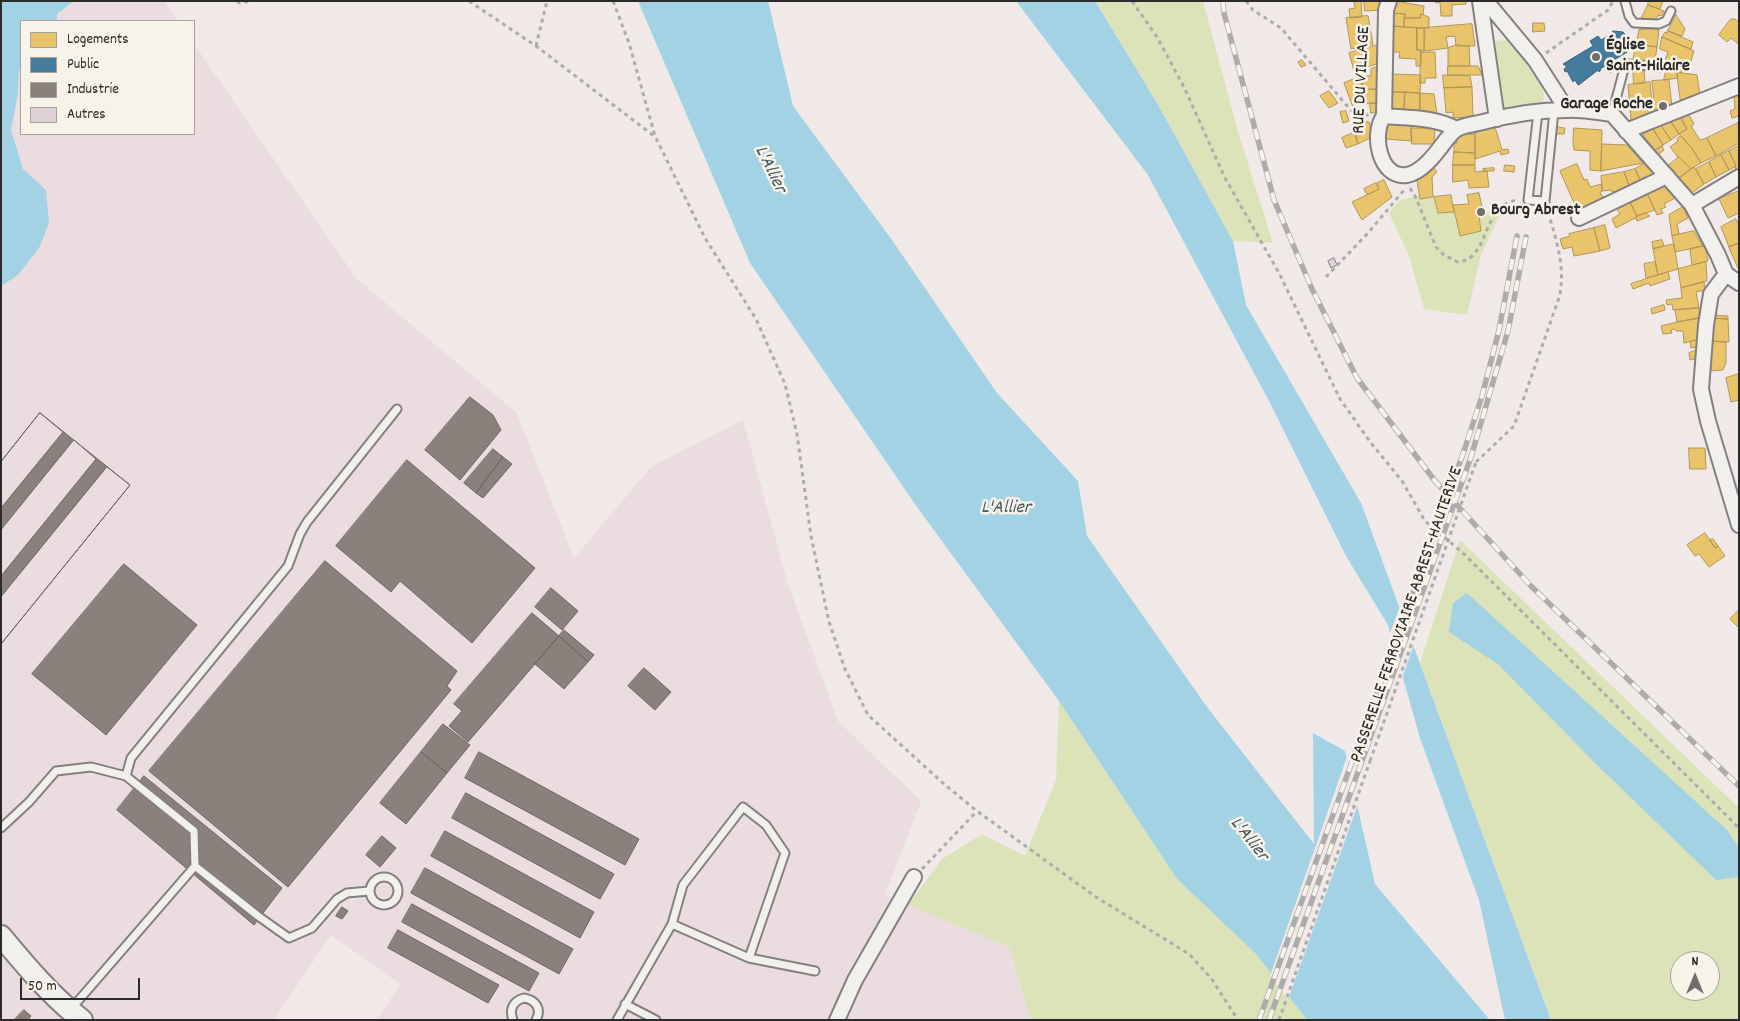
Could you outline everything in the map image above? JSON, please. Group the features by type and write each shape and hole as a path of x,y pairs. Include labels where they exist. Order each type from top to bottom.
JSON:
{"main road":[{"path":"1,936 79,1017"}],"street":[{"name":"RUE DU VILLAGE","path":"1389,1 1386,10 1384,116 1380,121 1378,138 1380,154 1387,167 1396,174 1406,175 1415,172 1431,159 1456,129"},
{"path":"1480,1 1496,119"},
{"path":"1486,1 1535,60 1561,110"},
{"path":"1626,131 1739,86"},
{"path":"1384,116 1438,122 1448,124 1456,129 1496,119 1538,112 1561,110 1612,114 1692,205 1718,254 1726,274 1739,282"},
{"path":"1579,218 1667,176"},
{"path":"1692,205 1739,177"},
{"path":"1726,274 1710,294 1702,388 1708,421 1739,525"},
{"path":"837,1020 855,980 914,877"}],"lane":[{"path":"1625,1 1634,23 1659,24 1666,22 1671,11"},
{"path":"1612,114 1624,69 1629,64 1660,67"},
{"path":"1538,112 1528,200 1545,201 1561,110"},
{"path":"126,776 131,758 288,566 300,534 307,522 397,409"},
{"path":"1,828 29,802 56,771 91,767 126,776 194,831 195,866 79,1017"},
{"path":"617,1020 672,924 683,885 743,807 766,825 785,853 749,958"},
{"path":"195,866 289,938 312,928 337,900 347,893 369,892"},
{"path":"383,877 394,881 398,891 394,901 384,906 374,902 369,892 373,881 383,877"},
{"path":"672,924 749,958 815,971"},
{"path":"513,1020 512,1007 515,1002 524,998 538,1006 539,1012 536,1020"},
{"path":"625,1004 656,1020"}],"path":[{"path":"237,1 240,3 252,1"},
{"path":"469,1 536,46 654,136"},
{"path":"536,46 547,1"},
{"path":"613,1 629,43 654,136 705,238 756,319 785,384 796,434 811,536 829,622 845,669 868,715 944,784 977,811 1096,897 1188,954 1211,978 1238,1020"},
{"path":"1132,1 1157,37 1185,89 1226,178 1279,273 1340,399 1371,443 1402,481 1425,521 1463,553 1739,828"},
{"path":"1246,1 1253,10 1281,28 1354,114 1384,116"},
{"path":"1535,60 1608,10 1613,1"},
{"path":"1326,277 1368,233 1408,186 1416,198 1436,247 1444,255 1458,262 1469,259 1476,252 1496,211 1513,201 1528,200"},
{"name":"PASSERELLE FERROVIAIRE ABREST-HAUTERIVE","path":"1279,1020 1476,462 1514,426 1560,295 1563,278 1562,262 1545,201"},
{"path":"914,877 977,811"}],"shaded area":[{"path":"1,1 164,1 177,20 20,20 20,135 195,135 195,45 356,278 517,413 574,558 652,466 743,420 787,581 838,721 921,801 885,895 1009,947 1031,1020 377,1020 400,984 331,935 274,1020 1,1020"}],"green space":[{"path":"1095,1 1203,1 1238,132 1273,243 1233,241 1157,103"},
{"path":"1508,40 1530,67 1540,83 1544,98 1538,106 1503,109 1495,41"},
{"path":"1419,196 1420,198 1434,197 1438,213 1454,212 1460,236 1481,231 1479,216 1485,212 1501,212 1481,255 1467,315 1424,309 1409,256 1389,213 1400,200"},
{"path":"1460,540 1739,808 1739,1020 1551,1020 1420,663"},
{"path":"1059,701 1177,879 1256,954 1307,1020 1031,1020 1009,947 908,905 942,859 982,834 1025,856 1056,780"}],"water":[{"path":"1,1 74,1 57,14 57,20 20,20 18,93 11,130 23,169 46,190 49,223 39,248 18,275 1,286"},
{"name":"L'Allier","path":"638,1 768,1 793,106 892,240 997,393 1078,481 1087,536 1207,707 1314,844 1313,733 1345,751 1375,884 1490,1020 1307,1020 1256,954 1177,879 1059,701 917,507 750,263"},
{"path":"1016,1 1095,1 1157,103 1233,241 1246,305 1361,503 1551,1020 1505,1020 1479,900 1420,738 1388,625 1346,556 1270,403 1148,175"},
{"path":"1467,593 1728,831 1739,848 1739,877 1716,880 1596,764 1499,665 1449,632 1453,603"}],"pier":[{"path":"1401,604 1415,642 1401,681 1389,636"},
{"path":"1348,754 1359,801 1288,1000 1270,976"}],"building: Logements":[{"path":"1354,1 1361,1 1362,17 1350,18 1349,9 1355,8"},
{"path":"1364,1 1380,1 1380,10 1365,11"},
{"path":"1395,1 1424,6 1423,15 1421,14 1420,18 1404,18 1405,14 1392,13"},
{"path":"1436,1 1466,1 1466,4 1452,5 1452,16 1441,16 1440,2 1436,3"},
{"path":"1649,1 1663,1 1660,9 1648,5"},
{"path":"1648,5 1664,11 1656,19 1641,19"},
{"path":"1392,13 1405,14 1404,27 1392,26"},
{"path":"1421,14 1429,17 1429,28 1404,27 1404,18 1420,18"},
{"path":"1676,15 1685,29 1682,36 1668,31"},
{"path":"1368,16 1373,44 1351,49 1346,18"},
{"path":"1731,19 1739,22 1738,44 1731,38 1727,42 1719,35"},
{"path":"1533,23 1544,23 1545,31 1533,32"},
{"path":"1472,24 1475,46 1456,46 1455,36 1446,37 1448,48 1424,51 1424,28"},
{"path":"1392,26 1417,28 1417,50 1421,50 1421,66 1416,66 1416,59 1399,58 1400,52 1391,52"},
{"path":"1417,28 1425,29 1424,51 1417,50"},
{"path":"1639,30 1659,30 1657,47 1636,44"},
{"path":"1668,31 1693,42 1691,49 1662,37"},
{"path":"1662,37 1694,51 1690,64 1683,63 1681,73 1666,71 1668,65 1664,64 1668,52 1660,49"},
{"path":"1636,44 1657,47 1655,60 1650,63 1633,61"},
{"path":"1377,45 1380,63 1354,71 1349,53"},
{"path":"1457,45 1469,46 1470,66 1448,66 1448,48"},
{"path":"1421,52 1435,52 1436,78 1425,78 1425,83 1420,83"},
{"path":"1302,60 1306,65 1301,67 1298,62"},
{"path":"1380,66 1381,89 1362,90 1362,76 1371,76 1371,69"},
{"path":"1448,66 1478,66 1482,75 1448,75"},
{"path":"1633,69 1644,69 1645,83 1634,84"},
{"path":"1666,71 1677,72 1678,78 1664,80"},
{"path":"1677,72 1697,75 1700,96 1692,96 1691,101 1681,103"},
{"path":"1391,74 1421,75 1420,93 1390,92"},
{"path":"1443,75 1470,76 1472,87 1444,88"},
{"path":"1362,76 1362,104 1352,105 1344,83"},
{"path":"1669,80 1672,107 1655,115 1652,81"},
{"path":"1650,82 1653,116 1631,120 1628,85"},
{"path":"1472,87 1473,117 1453,118 1453,112 1446,113 1444,88"},
{"path":"1381,89 1381,103 1362,104 1362,90"},
{"path":"1329,91 1338,103 1329,108 1320,96"},
{"path":"1390,92 1405,92 1404,112 1390,110"},
{"path":"1405,92 1420,93 1420,114 1404,112"},
{"path":"1420,93 1434,94 1437,114 1420,114"},
{"path":"1739,95 1739,116 1732,118 1730,111 1735,109 1734,97"},
{"path":"1370,103 1381,103 1381,112 1371,113"},
{"path":"1346,111 1349,121 1343,123 1340,112"},
{"path":"1677,113 1687,129 1679,134 1669,119"},
{"path":"1689,115 1694,124 1691,126 1700,140 1707,138 1716,156 1701,163 1691,147 1679,134 1687,129 1682,119"},
{"path":"1669,119 1679,134 1671,140 1660,124"},
{"path":"1364,121 1369,122 1374,136 1358,144 1352,127"},
{"path":"1388,122 1411,126 1412,141 1386,139"},
{"path":"1738,123 1739,143 1716,156 1707,138"},
{"path":"1660,124 1671,140 1663,145 1653,129"},
{"path":"1495,127 1502,150 1508,149 1509,153 1501,155 1500,151 1475,159 1475,133"},
{"path":"1558,127 1565,128 1564,134 1557,134"},
{"path":"1411,128 1435,128 1434,144 1412,144"},
{"path":"1574,128 1602,130 1601,171 1590,170 1590,151 1574,150"},
{"path":"1653,129 1663,145 1655,151 1643,135"},
{"path":"1355,132 1358,144 1346,148 1342,138"},
{"path":"1469,132 1471,135 1475,133 1475,153 1454,152 1454,144 1457,143 1456,139"},
{"path":"1681,136 1701,163 1691,169 1670,147"},
{"path":"1602,144 1627,145 1643,163 1601,171"},
{"path":"1662,146 1664,150 1658,155 1654,151"},
{"path":"1739,146 1739,170 1736,172 1736,166 1729,151"},
{"path":"1729,151 1736,166 1729,170 1721,155"},
{"path":"1454,152 1475,153 1475,165 1453,165"},
{"path":"1721,155 1729,170 1716,177 1709,162"},
{"path":"1679,157 1691,169 1679,178 1668,166"},
{"path":"1709,162 1716,177 1704,184 1696,169"},
{"path":"1646,163 1656,175 1641,182 1635,169"},
{"path":"1577,164 1584,180 1587,179 1590,187 1602,184 1602,191 1600,192 1605,201 1579,214 1560,171"},
{"path":"1432,165 1437,172 1432,177 1433,197 1420,199 1417,180"},
{"path":"1453,165 1475,165 1475,172 1487,171 1489,187 1469,188 1468,180 1453,182"},
{"path":"1505,165 1515,166 1514,172 1504,171"},
{"path":"1694,167 1704,184 1692,193 1679,178"},
{"path":"1494,168 1494,171 1483,171 1483,169"},
{"path":"1635,169 1641,182 1630,188 1624,172"},
{"path":"1624,172 1630,188 1612,192 1611,190 1602,191 1601,176"},
{"path":"1384,180 1392,197 1362,220 1352,202 1379,189 1377,183"},
{"path":"1376,183 1379,189 1369,194 1366,193 1364,189"},
{"path":"1663,183 1675,198 1664,204 1666,207 1661,209 1663,213 1657,215 1647,193"},
{"path":"1739,191 1739,213 1728,218 1719,199"},
{"path":"1479,193 1482,207 1478,208 1481,231 1460,236 1453,205 1469,204 1467,195"},
{"path":"1647,193 1655,210 1637,216 1630,202"},
{"path":"1451,195 1454,212 1438,213 1434,197"},
{"path":"1630,202 1637,217 1616,228 1612,219 1620,214 1617,209"},
{"path":"1683,207 1688,218 1677,224 1679,234 1672,236 1669,215"},
{"path":"1646,213 1650,216 1637,221 1637,216"},
{"path":"1736,219 1739,226 1739,243 1729,247 1721,227"},
{"path":"1605,225 1610,248 1600,251 1594,228"},
{"path":"1594,228 1600,251 1574,256 1572,247 1563,249 1560,239 1570,236 1569,234"},
{"path":"1694,231 1703,246 1675,252 1672,236"},
{"path":"1662,240 1664,246 1653,249 1652,242"},
{"path":"1739,243 1739,270 1729,247"},
{"path":"1674,244 1678,269 1658,275 1653,249"},
{"path":"1705,246 1708,261 1692,265 1690,249"},
{"path":"1655,262 1658,275 1646,278 1644,264"},
{"path":"1706,262 1707,281 1681,288 1678,269"},
{"path":"1668,272 1670,279 1650,286 1649,283 1633,289 1631,284"},
{"path":"1704,282 1705,290 1696,292 1699,308 1673,310 1672,304 1667,305 1666,300 1682,298 1681,288"},
{"path":"1664,305 1665,310 1652,314 1651,309"},
{"path":"1699,308 1700,318 1677,322 1675,310"},
{"path":"1712,315 1728,316 1728,319 1711,318"},
{"path":"1700,318 1700,339 1684,343 1683,331 1676,331 1675,329 1671,330 1672,333 1663,334 1661,326"},
{"path":"1711,318 1728,319 1729,342 1710,341"},
{"path":"1700,339 1697,342 1698,347 1691,348 1690,342"},
{"path":"1710,341 1726,342 1726,363 1723,370 1709,371"},
{"path":"1698,350 1698,358 1690,360 1689,353"},
{"path":"1739,374 1739,400 1731,402 1726,378"},
{"path":"1689,448 1705,448 1706,469 1690,469"},
{"path":"1705,533 1715,548 1718,546 1725,556 1709,567 1699,554 1695,556 1687,545"},
{"path":"1713,539 1718,546 1715,548 1710,540"},
{"path":"1739,610 1739,628 1730,619"}],"building: Public":[{"name":"Église Saint-Hilaire","path":"1613,31 1623,32 1629,40 1627,52 1614,60 1619,67 1610,73 1605,66 1578,85 1575,80 1573,82 1567,71 1565,72 1564,69 1567,67 1563,64 1593,46 1590,41 1598,36 1601,40 1613,33"}],"building: Industrie":[{"path":"470,397 493,415 501,430 460,480 425,450"},
{"path":"40,413 130,485 1,644 1,462"},
{"path":"40,413 63,432 1,508 1,462"},
{"path":"74,440 96,459 1,576 1,530"},
{"path":"493,449 503,457 476,493 464,483"},
{"path":"503,457 512,464 483,498 476,493"},
{"path":"407,460 535,568 472,643 400,581 391,592 336,546"},
{"path":"107,467 130,485 1,644 1,597"},
{"path":"325,561 457,671 447,686 451,690 288,887 149,771"},
{"path":"124,564 197,625 106,735 32,674"},
{"path":"551,588 578,611 562,630 535,607"},
{"path":"532,613 559,636 468,742 449,726 462,711 454,704"},
{"path":"564,630 594,655 588,662 559,636"},
{"path":"559,636 588,662 564,689 535,664"},
{"path":"644,668 671,692 655,710 628,686"},
{"path":"443,724 470,745 447,773 421,752"},
{"path":"421,752 447,773 406,824 380,803"},
{"path":"479,752 639,839 625,865 465,778"},
{"path":"144,776 282,888 254,925 117,810"},
{"path":"466,793 614,874 600,899 452,818"},
{"path":"445,831 594,912 580,938 431,856"},
{"path":"382,836 396,848 380,867 366,855"},
{"path":"425,868 573,949 559,974 411,893"},
{"path":"412,904 539,973 529,991 402,922"},
{"path":"342,907 348,911 342,919 336,916"},
{"path":"398,930 499,985 488,1003 388,948"},
{"path":"24,1010 31,1016 28,1020 14,1020"}],"building: Autres":[{"path":"1334,258 1337,265 1331,268 1328,261"}],"railway":[{"path":"1223,1 1224,13 1274,200 1312,289 1357,378 1435,481 1531,586 1739,786"},
{"path":"1259,1020 1464,451 1482,396 1499,330 1517,236"},
{"path":"1269,1020 1471,457 1508,331 1526,237"}],"place":[{"name":"Église Saint-Hilaire","path":"1596,57"},
{"name":"Garage Roche","path":"1663,106"},
{"name":"Bourg Abrest","path":"1481,212"}]}
